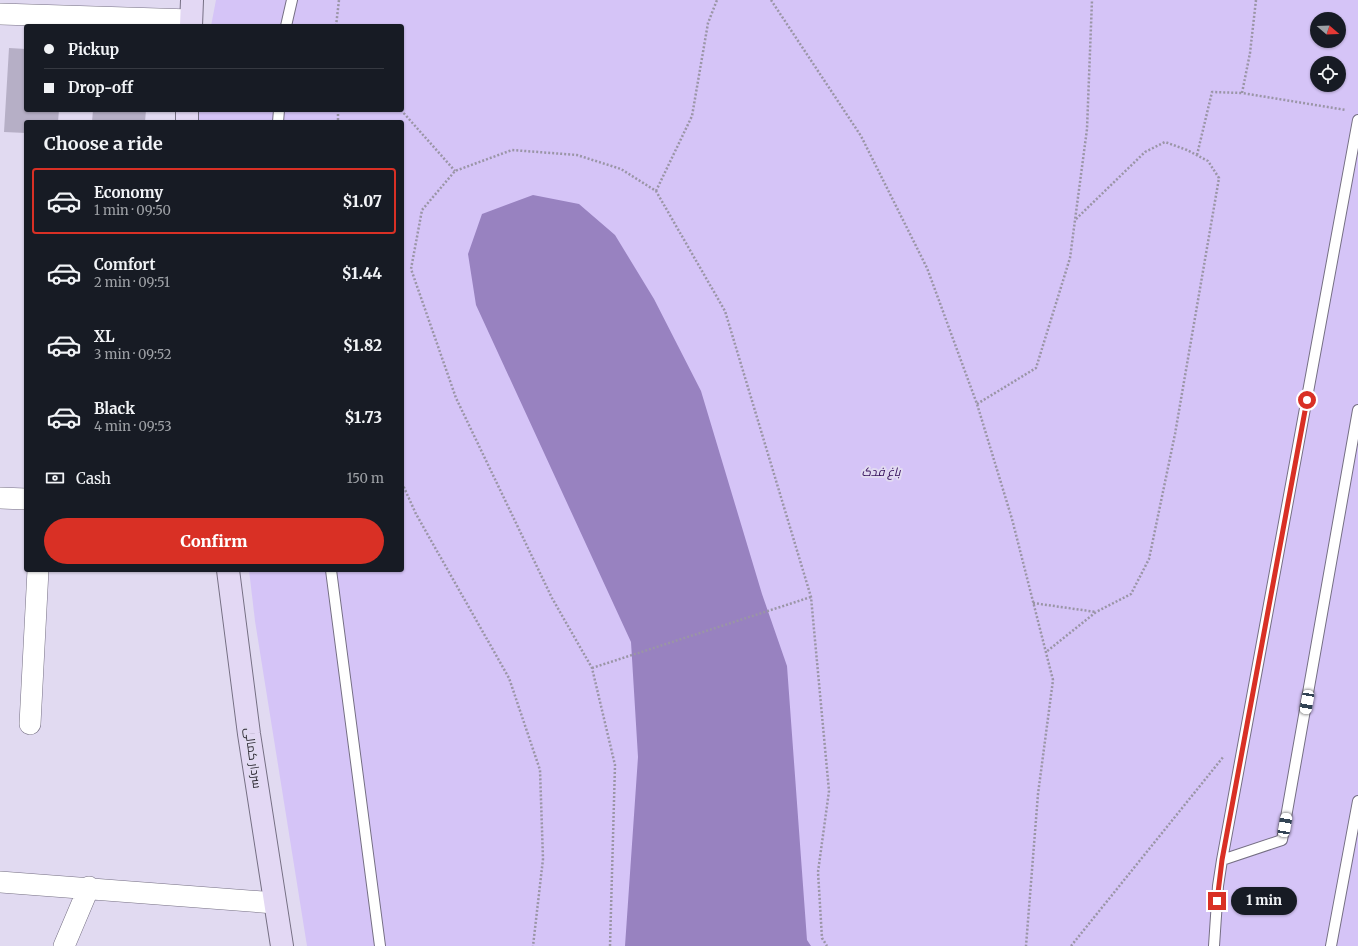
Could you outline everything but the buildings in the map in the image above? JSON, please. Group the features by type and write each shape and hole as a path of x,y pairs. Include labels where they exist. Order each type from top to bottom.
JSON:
{"main road":[{"name":"سردار کمالی","path":"228,572 250,742 282,946"}],"street":[{"path":"0,14 192,15"},
{"path":"0,498 24,499"},
{"path":"30,724 38,572"},
{"path":"0,882 89,887 275,903"},
{"path":"64,946 89,887"}],"lane":[{"path":"286,24 292,0"},
{"path":"1214,946 1218,886 1222,860 1358,120"},
{"path":"1222,860 1282,840 1358,410"},
{"path":"331,572 380,946"},
{"path":"1331,946 1358,801"}],"path":[{"path":"336,24 339,0"},
{"path":"656,191 692,116 708,23 717,0"},
{"path":"771,0 861,136 927,268 977,404 1012,519 1053,680 1038,794 1026,946"},
{"path":"977,404 1036,368 1070,258 1087,129 1092,0"},
{"path":"1242,93 1250,52 1256,0"},
{"path":"1197,155 1212,92 1242,93 1350,110"},
{"path":"403,112 455,171"},
{"path":"1046,652 1096,612 1131,594 1149,559 1175,434 1219,178 1208,161 1166,142 1145,152 1076,219"},
{"path":"610,946 615,765 592,668 552,598 456,398 411,269 422,210 455,171 512,150 577,155 621,169 656,191 725,310 811,597 829,791 818,872 822,938 827,946"},
{"path":"404,487 416,514 509,678 540,770 543,859 533,946"},
{"path":"592,668 811,597"},
{"path":"1033,603 1096,612"},
{"path":"1071,946 1247,728"}],"green space":[{"name":"باغ فدک","path":"216,0 1358,0 1358,946 307,946 255,621 249,572 404,572 404,120 199,120 199,112 404,112 404,24 211,24"}],"shaded area":[{"path":"533,195 579,204 615,235 654,299 701,391 762,594 787,666 807,940 811,946 625,946 638,757 631,642 476,305 468,254 482,214"}],"route":[{"path":"1217,901 1222,860 1307,400"}]}
